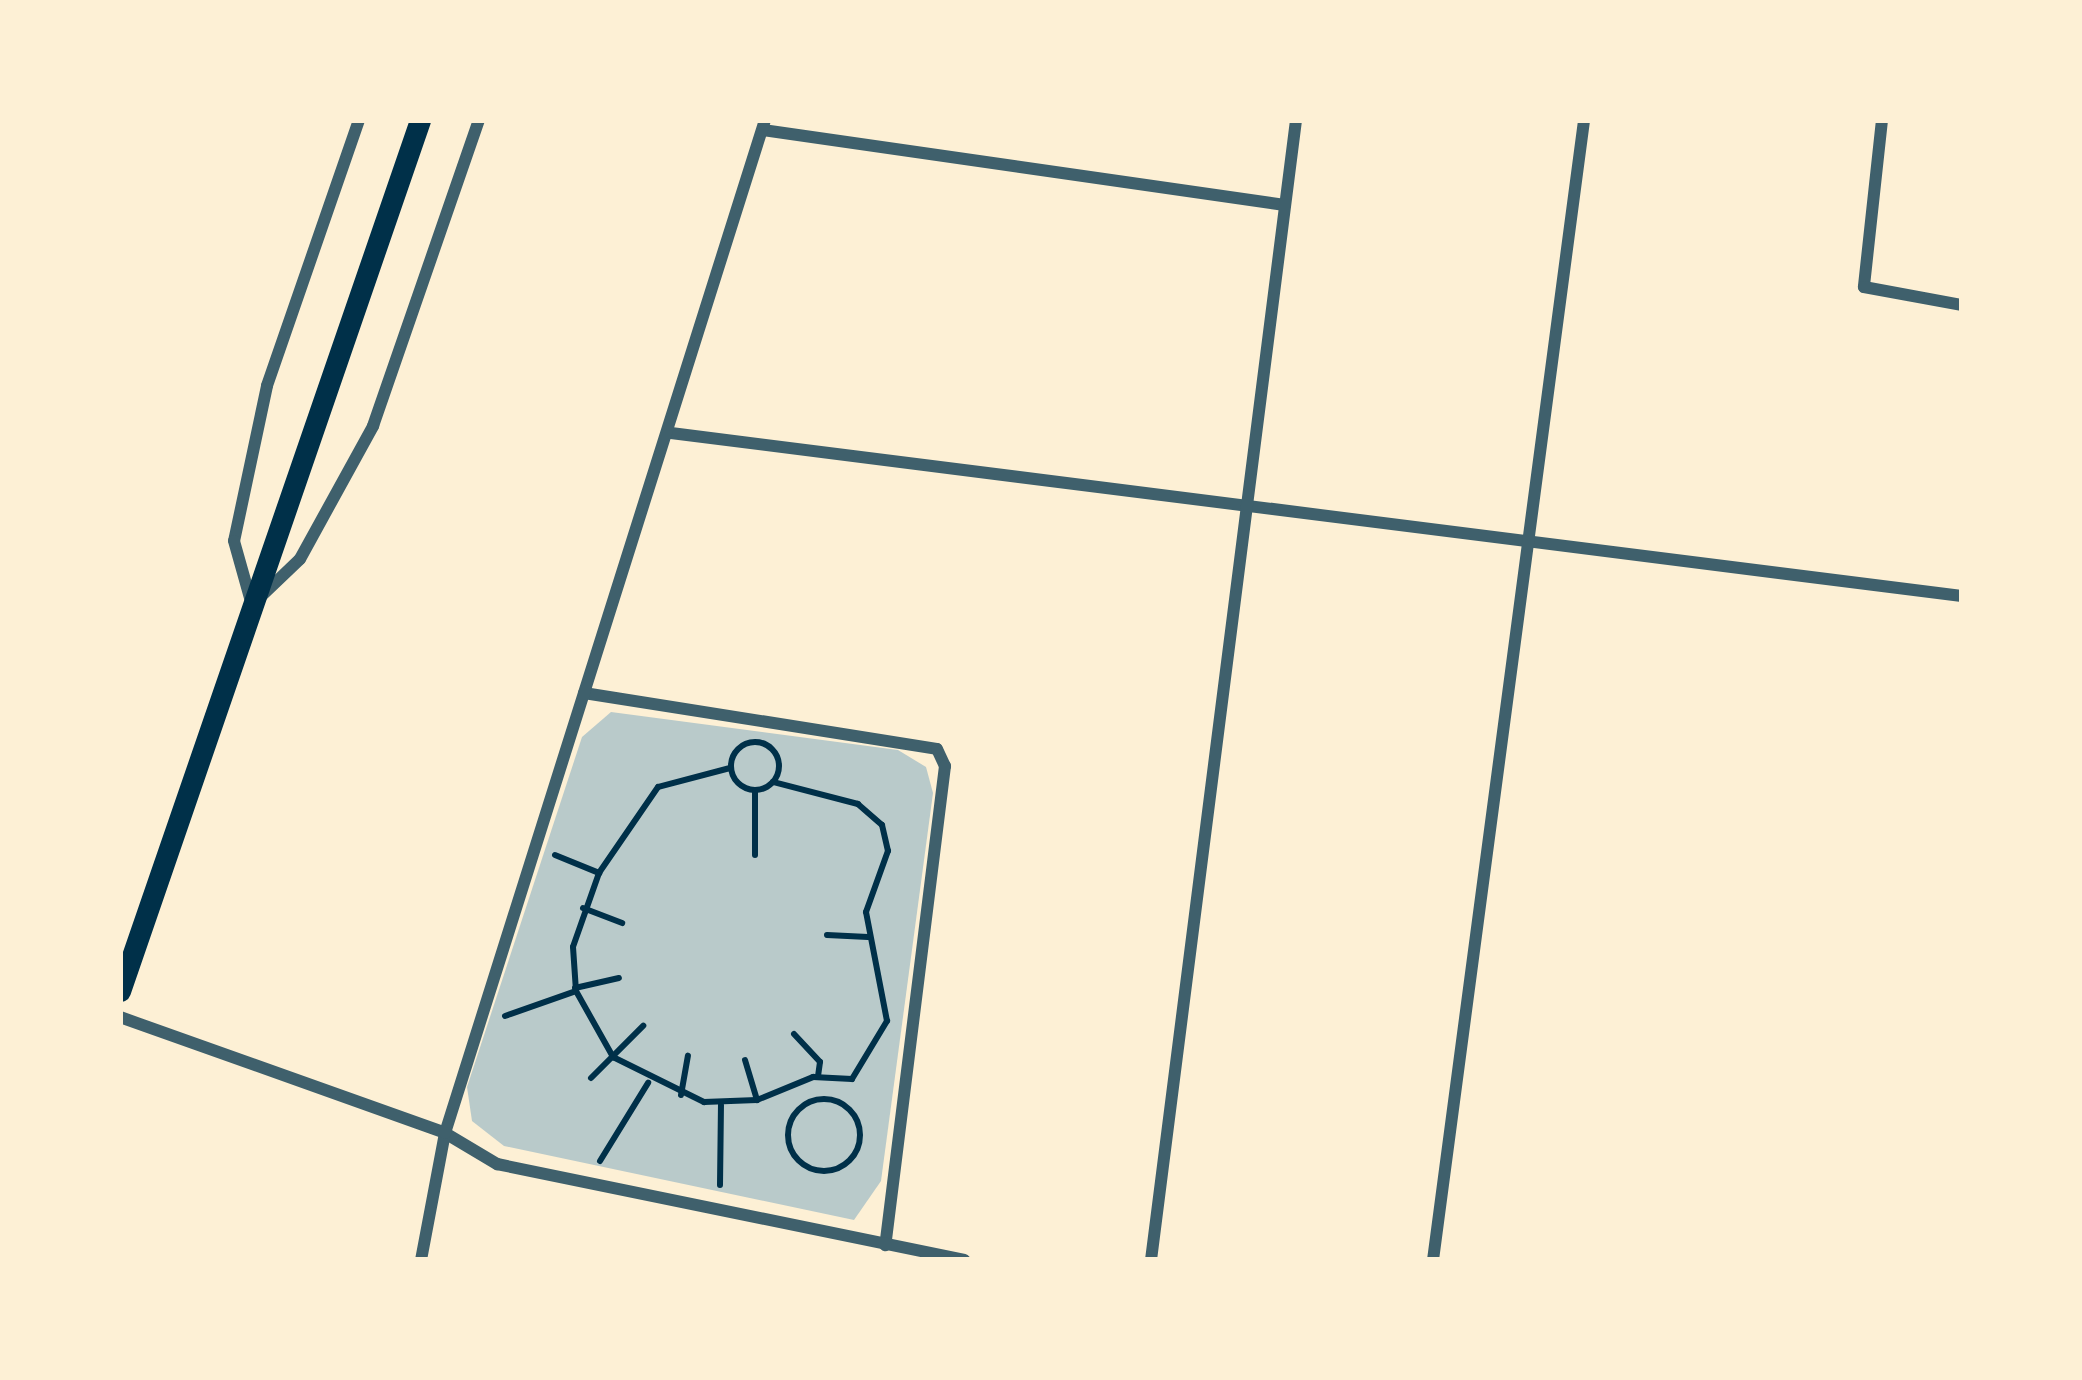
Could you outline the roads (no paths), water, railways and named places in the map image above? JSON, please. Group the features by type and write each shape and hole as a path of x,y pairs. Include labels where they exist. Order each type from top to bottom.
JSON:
{"main road":[{"path":"120,991 420,120"}],"street":[{"path":"359,120 267,386 234,541 252,605 300,559 373,426 479,120"},
{"path":"1150,1260 1296,120"},
{"path":"1433,1260 1534,545 1584,120"},
{"path":"1882,120 1864,287 1962,304"},
{"path":"421,1260 445,1133 671,433 764,125 1285,205"},
{"path":"671,433 1962,596"},
{"path":"584,694 937,749 945,766 885,1245"},
{"path":"120,1017 445,1133 497,1165 964,1260"}]}
